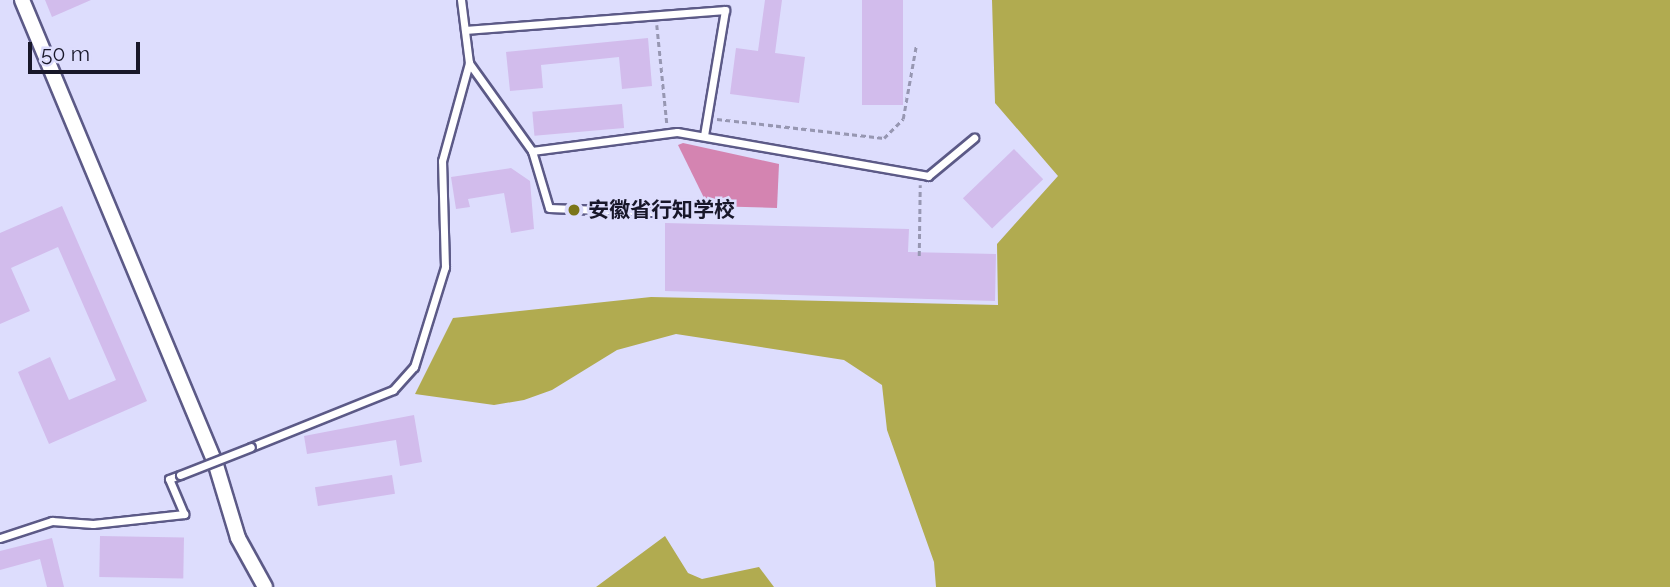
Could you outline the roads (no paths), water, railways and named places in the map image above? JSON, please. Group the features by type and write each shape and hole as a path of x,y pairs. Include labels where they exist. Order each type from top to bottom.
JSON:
{"street":[{"path":"22,0 216,465 238,538 265,587"}],"lane":[{"path":"0,538 51,520 93,524 184,514 169,479 393,390 411,374 445,267 442,161 469,63 461,0"},
{"path":"465,30 725,9 704,135"},
{"path":"469,63 532,151 549,208 652,212"},
{"path":"532,151 668,133 704,135 928,176 974,138"}],"place":[{"name":"安徽省行知学校","path":"574,210"}]}
